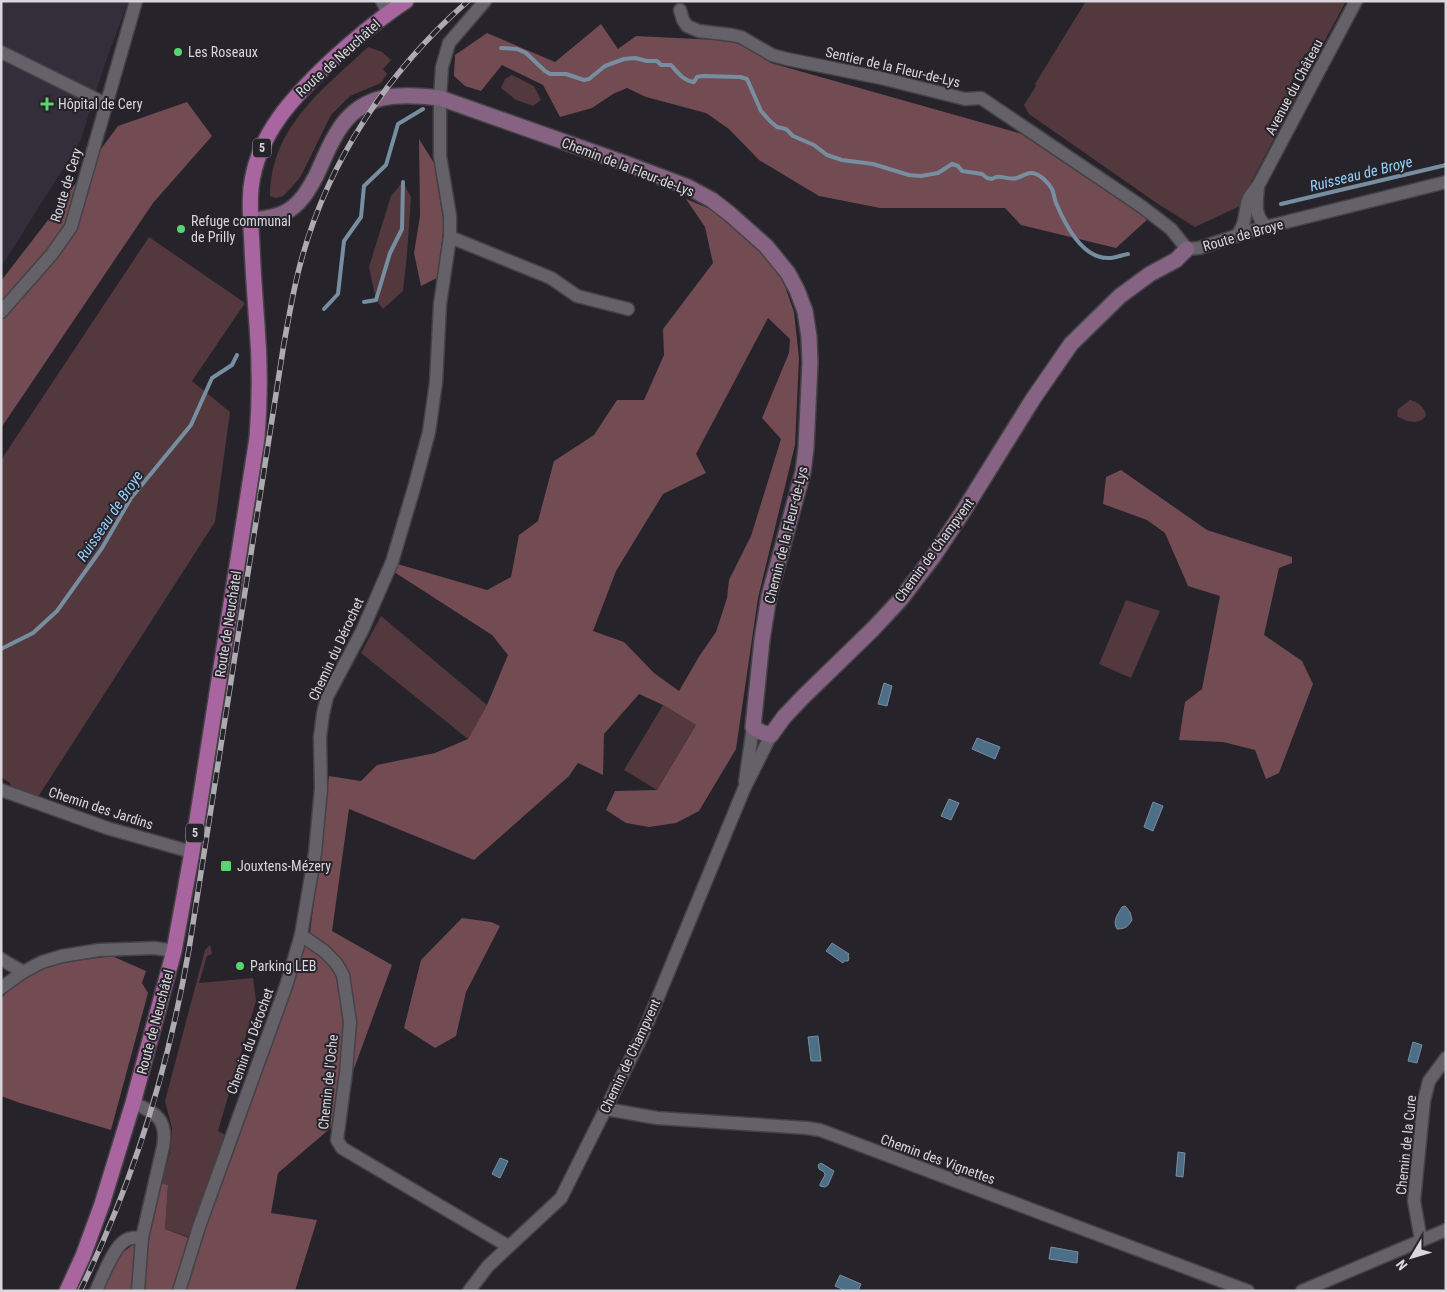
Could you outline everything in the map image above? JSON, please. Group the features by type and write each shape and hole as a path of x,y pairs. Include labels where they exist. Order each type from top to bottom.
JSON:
{"main road":[{"name":"Route de Neuchâtel","path":"66,1291 94,1229 134,1102 174,951 192,852 257,438 259,360 250,220 252,188 258,160 269,132 303,87 385,7 406,1"}],"street":[{"name":"Route de Cery","path":"1,312 52,254 71,227 136,1"},
{"name":"Chemin du Dérochet","path":"179,1291 199,1227 286,986 301,935 315,853 321,789 320,737 327,697 362,631 392,562 430,432 436,382 440,304 450,237 450,216 440,156 442,65 449,43 486,1"},
{"name":"Avenue du Château","path":"1237,236 1245,220 1245,208 1250,194 1258,186 1356,1"},
{"name":"Sentier de la Fleur-de-Lys","path":"680,10 682,20 688,26 699,31 742,37 772,55 966,99 981,98 1151,213 1170,228 1187,248"},
{"path":"1,52 106,104"},
{"name":"Chemin de la Fleur-de-Lys","path":"250,220 271,218 284,213 304,198 338,132 345,121 359,108 376,99 395,95 417,95 440,98 688,187 712,200 766,246 798,290 805,311 810,363 806,448 801,480 769,596 762,640 753,727"},
{"name":"Route de Broye","path":"1071,344 1120,296 1150,274 1176,260 1187,248 1200,248 1267,227 1446,182"},
{"name":"Avenue du Château","path":"1258,186 1257,211 1261,222 1267,227"},
{"path":"450,237 551,278 577,296 628,308"},
{"name":"Chemin de Champvent","path":"469,1291 488,1266 561,1198 642,1036 744,790 771,735 803,696 873,629 901,599 964,510 1033,399 1071,344"},
{"path":"753,727 771,735"},
{"name":"Chemin de Champvent","path":"744,790 753,727"},
{"name":"Chemin des Jardins","path":"1,790 107,828 192,852"},
{"name":"Chemin de l'Oche","path":"301,935 324,951 336,963 343,976 350,1022 337,1140 342,1148 508,1246"},
{"path":"1,988 42,962 62,956 99,950 155,948 174,951"},
{"path":"1,959 24,972"},
{"name":"Chemin de la Cure","path":"1421,1240 1414,1201 1424,1101 1429,1081 1446,1058"},
{"path":"134,1102 152,1111 161,1122 165,1135 142,1238 138,1291"},
{"name":"Chemin des Vignettes","path":"606,1110 657,1118 820,1130 1248,1291"},
{"path":"1302,1291 1446,1230"},
{"path":"96,1291 117,1249 124,1241 132,1237 142,1238"}],"shaded area":[{"name":"Hôpital de Cery","path":"1,1 128,1 80,142 1,267"},
{"path":"1086,1 1346,1 1322,46 1305,54 1288,89 1296,97 1238,207 1195,227 1158,204 1029,114 1024,105"},
{"path":"601,24 618,49 636,36 737,41 771,63 1022,134 1148,219 1116,248 1021,225 1005,208 880,208 819,196 759,160 729,129 706,113 646,97 627,88 613,94 592,108 560,117 543,85 502,65 481,91 465,86 454,76 455,55 487,33 555,62"},
{"path":"368,47 382,52 391,60 383,69 387,74 381,83 350,96 331,115 301,176 283,196 276,198 270,196 273,172 279,150 289,130 317,95"},
{"path":"512,75 534,86 541,100 533,106 516,100 501,88 505,79"},
{"path":"187,102 212,136 153,203 1,428 1,281 118,126"},
{"path":"419,139 434,163 444,225 437,278 421,286 414,253 420,216"},
{"path":"403,182 411,197 403,291 383,309 376,300 369,267 391,196"},
{"path":"686,199 725,215 762,248 781,275 794,312 799,358 795,445 758,598 736,749 699,811 676,823 649,827 626,823 606,810 615,791 657,790 696,725 663,705 639,694 604,734 603,775 578,763 569,776 474,860 349,809 332,931 392,965 333,1126 278,1173 271,1213 317,1220 295,1291 101,1291 113,1260 143,1237 161,1183 168,1185 165,1229 200,1242 232,1157 310,933 329,776 361,781 377,765 435,753 468,739 487,705 508,655 492,635 391,570 394,563 487,590 511,577 519,535 538,521 554,461 594,435 617,400 644,400 664,355 663,329 713,263 705,227","holes":["768,318 790,339 789,353 762,418 781,439 751,536 729,580 727,598 716,632 679,691 654,673 624,642 593,631 616,571 663,494 706,473 696,454"]},
{"path":"149,237 245,303 192,381 230,412 215,522 38,797 11,789 10,783 1,777 1,460"},
{"path":"1410,400 1418,403 1424,410 1426,415 1420,421 1413,422 1397,416 1398,409"},
{"path":"1121,470 1207,530 1292,557 1292,563 1279,568 1264,635 1302,661 1313,684 1279,773 1266,779 1255,750 1223,742 1179,740 1185,702 1202,689 1220,596 1188,586 1165,533 1147,520 1103,504 1106,477"},
{"path":"1126,600 1160,611 1131,678 1099,664"},
{"path":"381,616 487,705 468,739 361,653"},
{"path":"663,705 696,725 657,790 624,770"},
{"path":"462,918 491,922 500,926 466,992 456,1036 435,1048 404,1028 421,960"},
{"path":"210,945 212,954 207,956 199,983 253,978 256,1001 218,1131 224,1134 225,1143 189,1237 165,1229 168,1185 161,1183 170,1152 172,1128 165,1101 205,950"},
{"path":"112,956 146,971 142,983 148,993 111,1130 1,1096 1,999 13,984 52,964"}],"water":[{"path":"884,683 892,686 887,706 878,704"},
{"path":"977,738 1000,747 995,759 972,749"},
{"path":"949,799 959,803 951,820 941,816"},
{"path":"1153,802 1163,806 1153,831 1144,827"},
{"path":"1125,906 1130,912 1132,920 1126,927 1117,929 1116,918 1122,907"},
{"path":"832,943 849,954 848,961 843,963 826,951"},
{"path":"818,1036 821,1061 811,1061 808,1037"},
{"path":"1413,1042 1422,1045 1417,1063 1408,1061"},
{"path":"1178,1152 1185,1153 1183,1177 1176,1176"},
{"path":"500,1158 508,1161 500,1178 492,1174"},
{"path":"821,1163 834,1171 828,1185 825,1187 820,1186 825,1175 819,1169 818,1165"},
{"path":"1051,1247 1078,1252 1077,1263 1049,1259"},
{"path":"840,1275 861,1284 858,1291 846,1291 835,1286"}],"waterway":[{"name":"Ruisseau de Broye","path":"501,48 517,49 526,53 550,74 566,74 584,80 589,79 605,66 624,59 635,58 657,61 661,65 671,65 684,78 694,82 697,77 703,76 740,77 747,79 761,111 777,127 786,129 793,136 814,145 827,155 842,160 873,164 909,175 921,176 938,173 952,164 958,166 962,171 982,174 992,179 995,177 1013,179 1034,173 1043,178 1050,186 1064,221 1083,247 1099,257 1111,258 1128,254"},
{"name":"Ruisseau de Broye","path":"324,309 338,294 344,241 361,217 364,186 386,165 398,124 423,109"},
{"name":"Ruisseau de Broye","path":"1281,204 1446,165"},
{"path":"364,302 376,300 390,253 402,229 403,182"},
{"name":"Ruisseau de Broye","path":"1,649 33,633 57,611 102,548 131,498 191,425 212,378 232,365 237,355"}],"railway":[{"path":"80,1291 117,1208 133,1166 160,1081 181,994 284,343 300,265 326,190 364,121 412,57 468,1"}],"place":[{"name":"Les Roseaux","path":"178,52"},
{"name":"Hôpital de Cery","path":"47,104"},
{"name":"Refuge communal de Prilly","path":"181,229"},
{"name":"Jouxtens-Mézery","path":"226,866"},
{"name":"Parking LEB","path":"240,966"}]}
